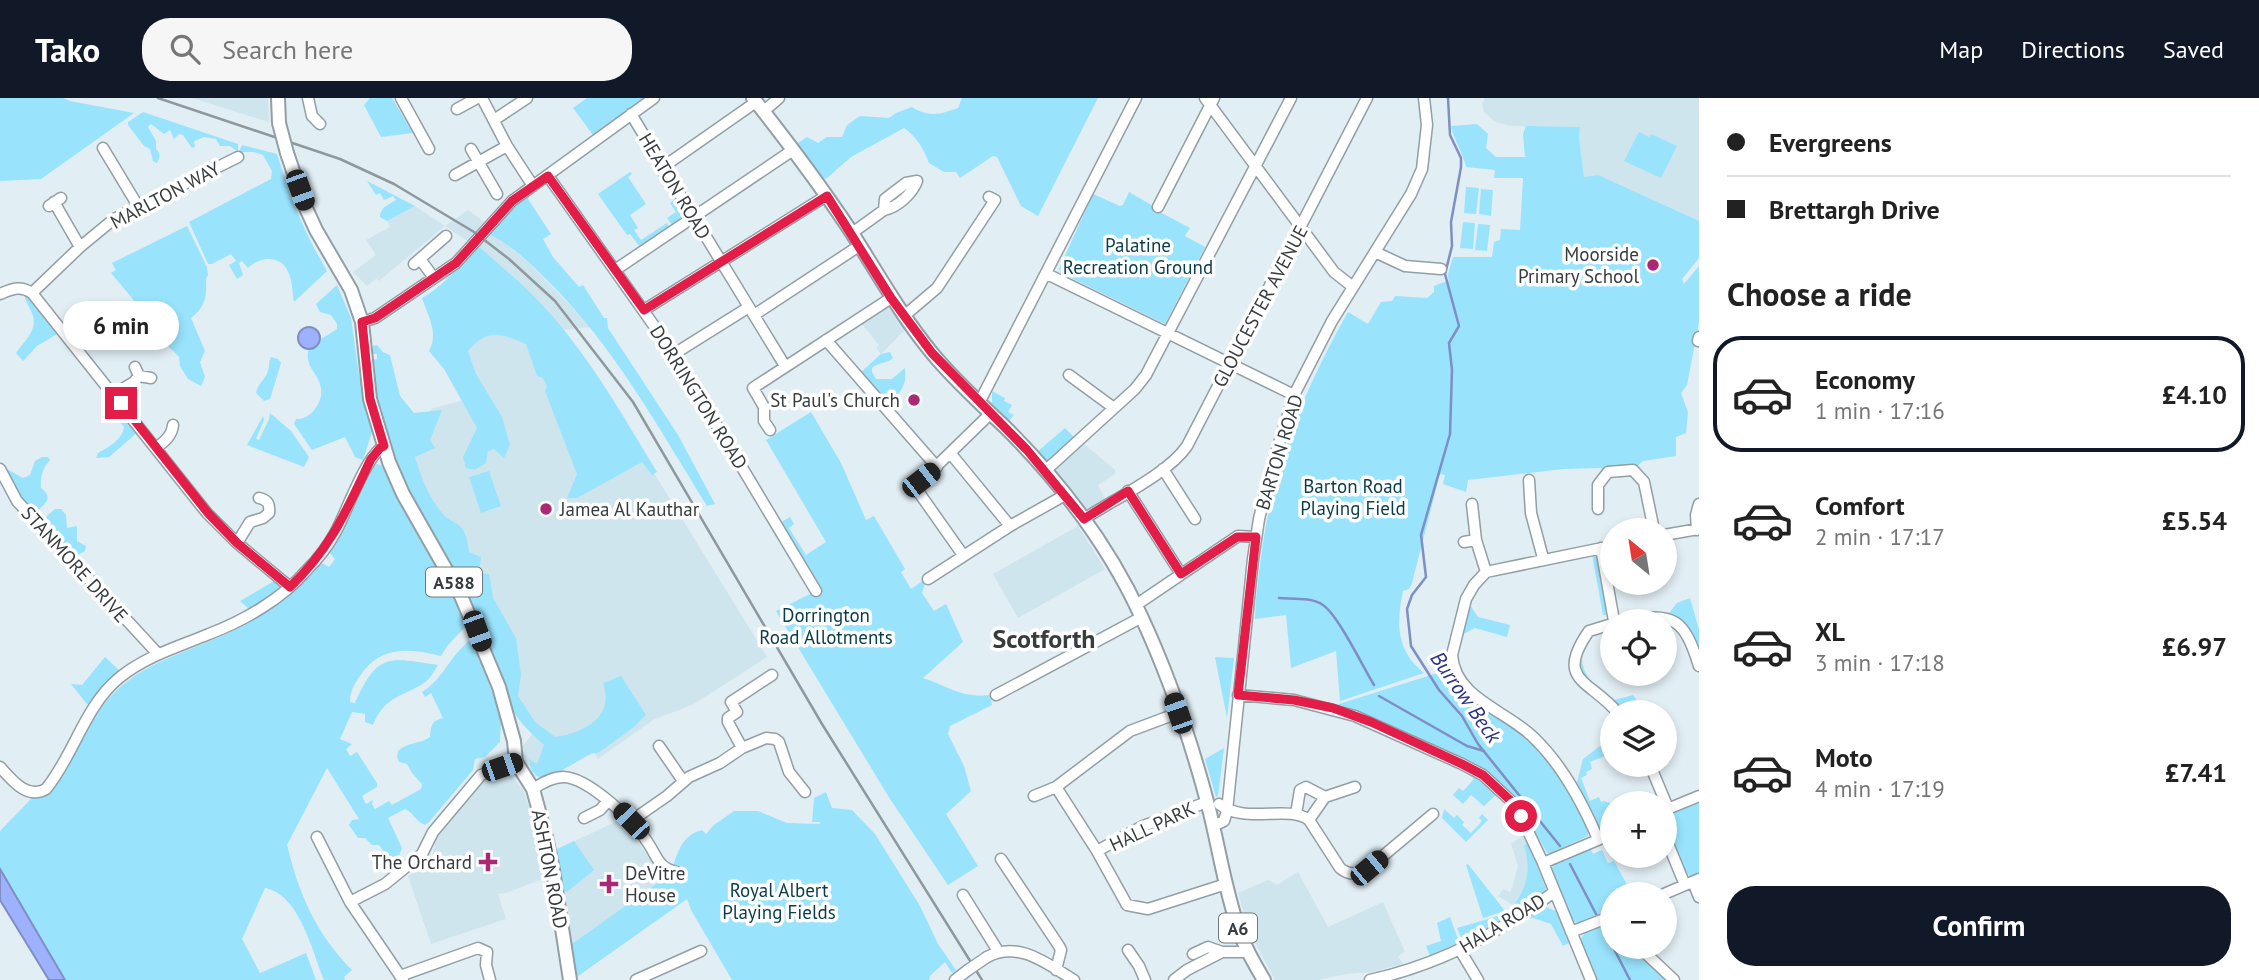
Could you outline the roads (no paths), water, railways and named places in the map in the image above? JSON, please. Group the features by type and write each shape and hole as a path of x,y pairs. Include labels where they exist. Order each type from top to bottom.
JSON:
{"main road":[{"name":"ASHTON ROAD","path":"278,98 279,123 286,153 316,230 351,290 362,322 370,399 384,446 403,494 452,577 477,631 508,719 516,762 533,789 554,870 570,980"},
{"name":"A6","path":"762,103 852,233 904,316 941,363 1065,495 1084,519 1139,611 1215,806 1213,826 1234,916 1248,952 1264,980"}],"street":[{"path":"308,98 312,116 320,124"},
{"path":"401,98 429,149"},
{"path":"457,109 477,98"},
{"path":"482,98 533,186"},
{"path":"494,120 527,98"},
{"path":"362,322 375,318 456,263 507,207 654,98"},
{"path":"663,167 762,103 779,98"},
{"path":"979,403 1136,98"},
{"path":"1045,471 1135,389 1146,375 1291,98"},
{"name":"GLOUCESTER AVENUE","path":"1084,519 1163,469 1177,459 1187,446 1367,98"},
{"name":"BARTON ROAD","path":"1215,806 1227,795 1256,537 1273,463 1294,395 1332,321 1411,194 1422,169 1427,125 1424,98"},
{"path":"1158,207 1210,100 1334,272 1353,287"},
{"name":"HEATON ROAD","path":"631,114 785,366"},
{"path":"455,175 508,146"},
{"path":"103,148 116,161 138,206"},
{"path":"471,149 497,194"},
{"path":"615,270 793,150"},
{"name":"MARLTON WAY","path":"32,293 114,219 236,156"},
{"name":"DORRINGTON ROAD","path":"548,176 674,354 816,591"},
{"path":"644,310 827,196"},
{"path":"904,316 937,288 995,200 989,197"},
{"path":"55,202 80,247"},
{"path":"852,233 884,210"},
{"path":"434,278 417,262 446,236"},
{"path":"674,354 752,311 859,246"},
{"path":"1375,252 1405,265 1441,269"},
{"path":"1047,274 1294,395"},
{"path":"0,294 17,288 25,288 32,293 208,513 237,543 290,587"},
{"path":"770,430 764,421 764,407 750,390 891,298"},
{"path":"72,343 97,325 93,314"},
{"path":"827,340 937,467"},
{"path":"114,394 134,382 137,372 151,378"},
{"path":"1069,375 1114,408"},
{"path":"963,555 915,487 990,414"},
{"path":"156,448 175,430"},
{"path":"0,767 26,790 41,792 47,789 103,694 117,680 158,654 212,633 247,615 290,587 307,571 333,537 371,459 384,446"},
{"path":"951,454 1010,526"},
{"name":"STANMORE DRIVE","path":"0,469 17,501 158,654"},
{"path":"1163,469 1195,519"},
{"path":"1598,509 1598,485 1608,472 1633,470 1644,482 1652,518"},
{"path":"1529,480 1531,513 1543,558"},
{"path":"1128,491 1181,574"},
{"path":"928,579 1010,526 1065,495"},
{"path":"237,543 250,522 270,513 266,500 259,498"},
{"path":"1472,504 1476,540 1486,572"},
{"path":"1677,533 1698,529 1696,515 1699,504"},
{"path":"996,695 1139,611 1181,574 1237,537 1256,537"},
{"path":"1464,542 1476,540"},
{"path":"1543,863 1598,839 1562,772 1532,735 1475,696 1460,682 1452,664 1453,646 1457,642 1466,599 1486,572 1600,548"},
{"path":"1677,622 1686,631 1699,666"},
{"path":"1600,627 1588,631 1574,661 1580,680 1603,700"},
{"path":"742,748 728,722 728,718 737,712 731,702 772,675"},
{"path":"1238,695 1294,700 1333,708 1371,722 1483,775 1511,801 1528,831 1591,980"},
{"path":"1034,796 1056,787 1130,731 1178,713"},
{"path":"631,821 694,774 766,738 775,738 779,742 789,772 805,792"},
{"path":"659,747 683,781"},
{"path":"350,902 385,884 422,854 433,832 477,778 516,762"},
{"path":"533,789 555,778 571,778 608,801 631,821 648,841 660,865 677,872"},
{"name":"HALL PARK","path":"1056,787 1097,851 1123,900 1132,908 1148,909 1226,884"},
{"path":"1309,820 1325,797 1354,787"},
{"path":"1296,814 1299,794 1303,788 1313,789 1325,797"},
{"path":"1677,805 1699,796"},
{"path":"584,818 600,810 608,801"},
{"path":"1215,806 1267,815 1296,814 1309,820 1340,868 1356,874 1369,868 1433,814"},
{"path":"1213,826 1224,821 1215,806"},
{"name":"HALL PARK","path":"1097,851 1143,827 1215,806"},
{"path":"317,837 350,902 402,978 478,948 487,952 486,965 490,980"},
{"path":"1677,856 1699,897"},
{"path":"1000,859 1059,946 1061,950 1056,970"},
{"name":"HALA ROAD","path":"1370,980 1412,970 1460,950 1497,931 1554,892"},
{"path":"963,895 998,951"},
{"path":"1571,932 1600,921"},
{"path":"1193,954 1208,947 1222,952 1248,952"},
{"path":"1128,950 1145,980"},
{"path":"1460,950 1478,980"},
{"path":"636,980 693,951"},
{"path":"955,980 998,951 1023,952 1074,980"},
{"path":"1174,980 1186,970 1222,952"},
{"path":"1652,959 1674,980"}],"waterway":[{"name":"Burrow Beck","path":"1448,98 1450,135 1461,158 1461,167 1451,222 1452,246 1445,274 1459,326 1449,343 1452,370 1450,434 1421,535 1426,577 1412,595 1407,609 1411,646 1439,690 1462,716 1478,744 1560,846"},
{"path":"1279,598 1308,600 1323,605 1343,630 1374,685"},
{"path":"1379,696 1467,746 1484,751"},
{"name":"Burrow Beck","path":"1570,864 1596,914"},
{"name":"Burrow Beck","path":"1619,959 1630,980"}],"railway":[{"path":"158,98 340,159 394,184 474,232 509,259 555,301 633,402 822,724 982,980"}],"place":[{"name":"Moorside Primary School","path":"1653,265"},
{"name":"St Paul's Church","path":"914,400"},
{"name":"Jamea Al Kauthar","path":"546,509"},
{"name":"The Orchard","path":"488,862"},
{"name":"DeVitre House","path":"609,884"}],"district":[{"name":"Scotforth","path":"1044,638"}],"park label":[{"name":"Palatine Recreation Ground","path":"1138,256"},
{"name":"Barton Road Playing Field","path":"1353,497"},
{"name":"Dorrington Road Allotments","path":"826,626"},
{"name":"Royal Albert Playing Fields","path":"779,901"}]}
